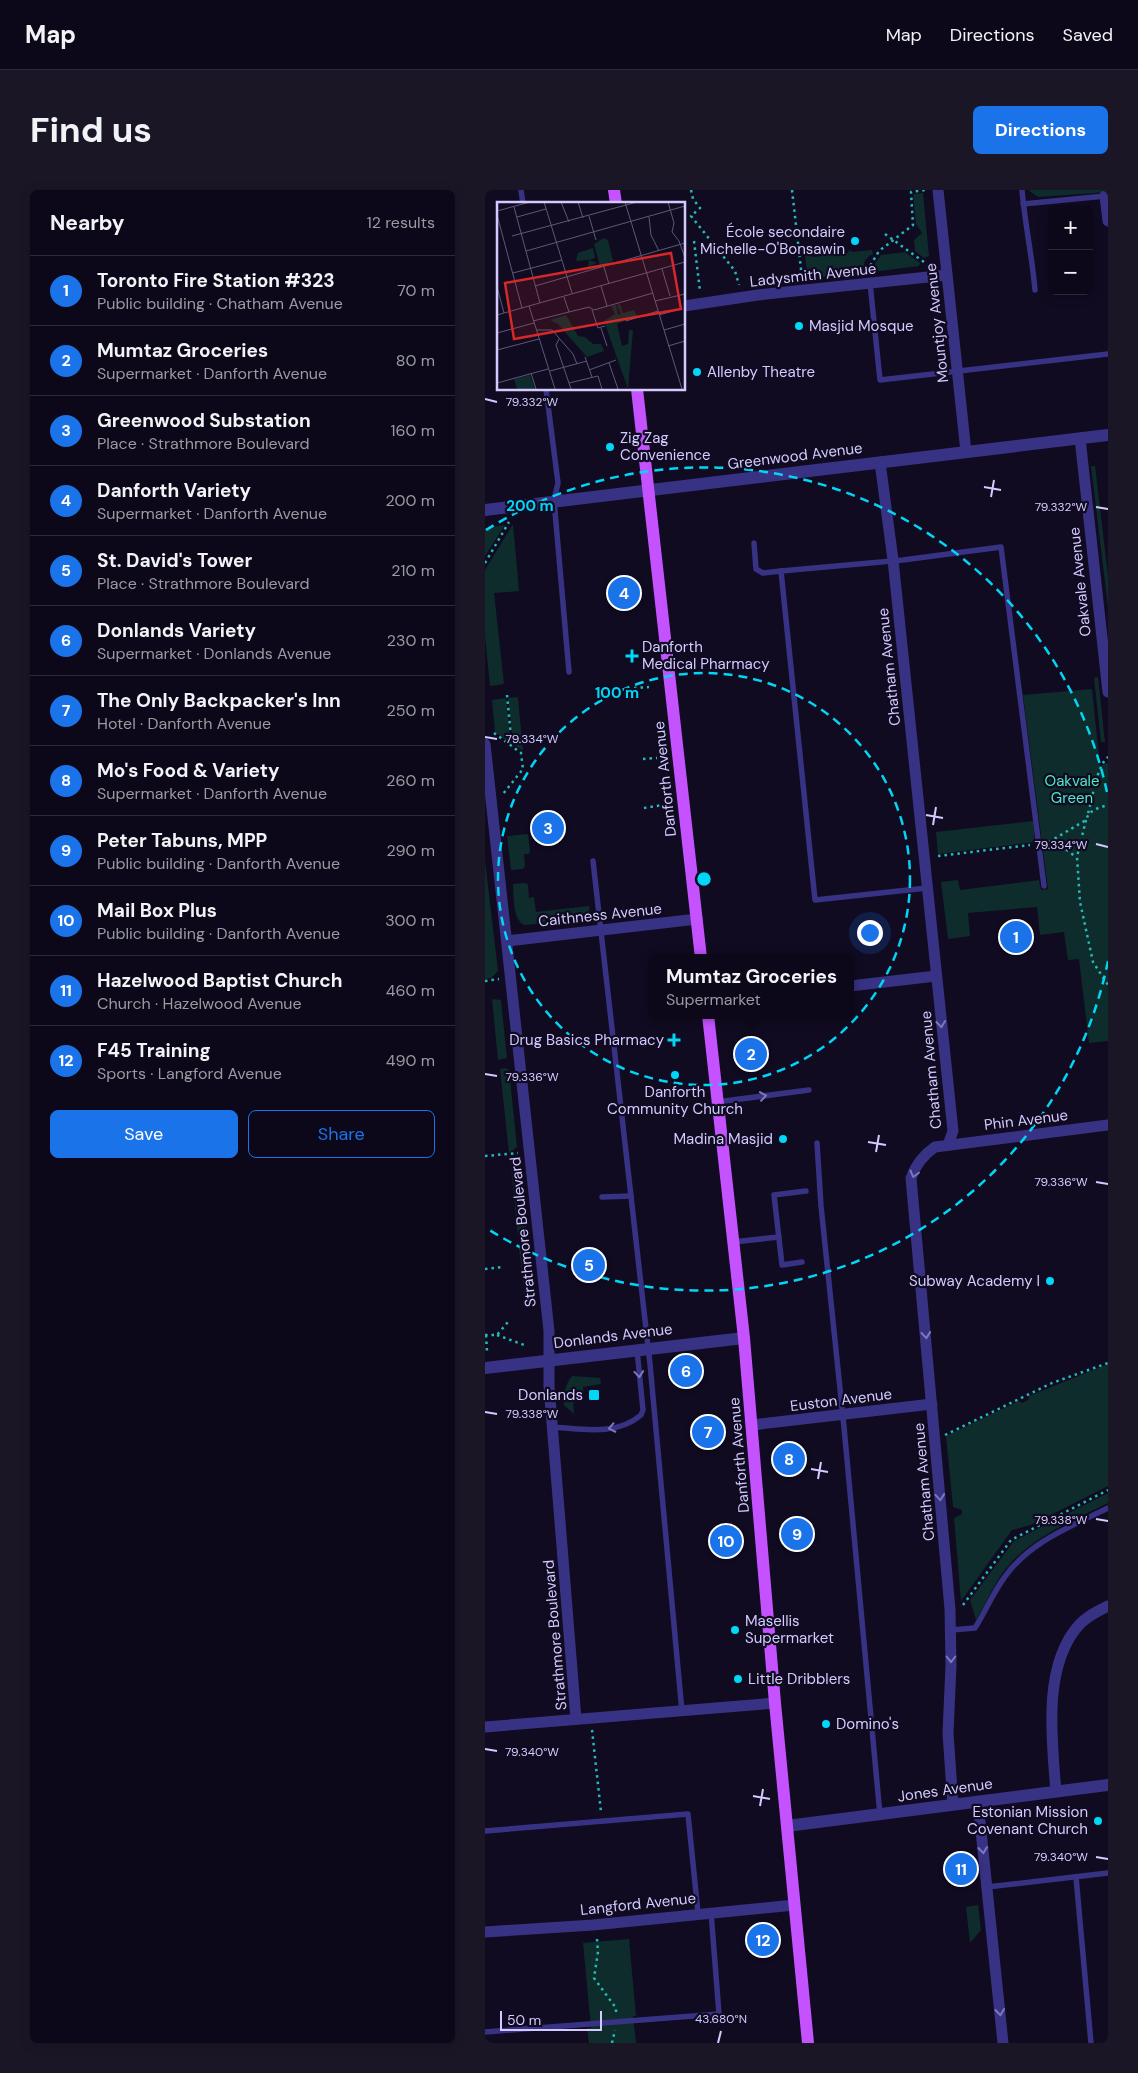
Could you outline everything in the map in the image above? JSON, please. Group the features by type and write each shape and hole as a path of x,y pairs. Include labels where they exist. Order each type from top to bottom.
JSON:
{"main road":[{"name":"Danforth Avenue","path":"637,390 701,954"},
{"name":"Danforth Avenue","path":"708,1019 753,1425 775,1702 807,2043"}],"street":[{"name":"Mountjoy Avenue","path":"938,190 966,452"},
{"path":"1105,196 1108,221"},
{"name":"Ladysmith Avenue","path":"685,306 868,279 947,275"},
{"name":"Greenwood Avenue","path":"485,510 554,500 1108,435"},
{"name":"Oakvale Avenue","path":"1080,438 1108,692"},
{"name":"Chatham Avenue","path":"880,462 893,560 953,1131 948,1145 935,1147 925,1154 915,1167 911,1178 951,1630 948,1733 953,1805"},
{"name":"Strathmore Boulevard","path":"485,744 549,1331 553,1427 576,1719"},
{"name":"Caithness Avenue","path":"507,940 697,919"},
{"path":"854,986 936,976"},
{"name":"Phin Avenue","path":"948,1145 1108,1125"},
{"name":"Donlands Avenue","path":"485,1368 744,1338"},
{"name":"Euston Avenue","path":"753,1425 932,1404"},
{"path":"1055,1792 1051,1716 1058,1670 1063,1652 1079,1624 1108,1606"},
{"path":"485,1727 682,1712 775,1702"},
{"name":"Jones Avenue","path":"787,1826 1108,1786"},
{"path":"978,1802 1003,2043"},
{"name":"Langford Avenue","path":"485,1932 593,1925 698,1913 794,1905"}],"lane":[{"path":"1022,190 1035,290"},
{"path":"1023,204 1105,196"},
{"path":"868,279 880,380 1108,354"},
{"path":"546,390 558,484 554,500 569,672"},
{"path":"754,543 756,569 763,573 1001,547 1044,886"},
{"path":"781,571 815,900 927,888"},
{"path":"593,862 631,1196 642,1349 682,1712"},
{"path":"717,1102 809,1090"},
{"path":"817,1143 821,1206 880,1815"},
{"path":"802,1262 782,1264 774,1195 806,1191"},
{"path":"602,1197 631,1196"},
{"path":"733,1242 779,1236"},
{"path":"553,1427 590,1430 611,1429 624,1425 641,1414 643,1410 642,1349"},
{"path":"951,1630 975,1628 1002,1580 1029,1551 1053,1536 1108,1508"},
{"path":"485,1831 688,1814 698,1913"},
{"path":"987,1887 1108,1873"},
{"path":"1076,1877 1091,2043"},
{"path":"485,2032 719,2014 711,1912"}],"path":[{"path":"691,190 693,199 700,208 691,216 735,271 740,289"},
{"path":"792,190 803,282"},
{"path":"868,279 879,251 913,225 911,192 925,190"},
{"path":"885,234 929,265"},
{"path":"693,241 700,290"},
{"path":"485,563 509,522"},
{"path":"634,688 649,687"},
{"path":"507,695 512,747"},
{"path":"494,733 521,753 523,769 501,796"},
{"path":"1108,757 1103,761 1098,772 1077,857 1080,902 1093,962 1108,985"},
{"path":"643,758 657,758"},
{"path":"644,808 663,805"},
{"path":"1088,814 1095,809 1108,805"},
{"path":"937,856 1049,842 1086,820"},
{"path":"1049,842 1063,847 1077,857"},
{"path":"485,981 500,979"},
{"path":"485,1156 520,1153"},
{"path":"485,1269 502,1267"},
{"path":"497,1335 508,1322"},
{"path":"487,1351 486,1335 497,1335 527,1346"},
{"path":"943,1435 1053,1383 1108,1363"},
{"path":"949,1433 955,1430"},
{"path":"960,1609 1011,1540 1108,1490"},
{"path":"592,1729 603,1821"},
{"path":"597,1939 598,1952 593,1978 616,2008 617,2022 612,2043"}],"green space":[{"path":"1028,190 1108,190 1108,192 1038,197"},
{"path":"923,193 929,256 924,258 915,251 914,240 922,233 916,224 913,194"},
{"path":"801,247 813,257 821,256 823,253 827,255 837,252 839,254 848,253 849,250 852,252 872,250 873,255 870,255 864,262 865,266 859,273 808,279 805,256 802,256"},
{"path":"905,252 920,263 919,266 872,272 872,268 881,255"},
{"path":"1091,466 1095,466 1108,576 1108,607"},
{"path":"513,524 519,591 494,593 504,684 490,686 485,636 485,570"},
{"path":"505,525 485,556 485,528"},
{"path":"1098,677 1105,742 1101,742 1094,678"},
{"name":"Oakvale Green","path":"1092,689 1100,766 1108,763 1108,1041 1089,1043 1079,959 1068,960 1064,932 1040,935 1037,907 968,913 970,936 948,939 941,882 958,880 960,890 1039,880 1041,890 1048,889 1023,695"},
{"path":"517,697 523,751 513,744 508,698"},
{"path":"506,698 511,744 495,732 492,700"},
{"path":"1033,821 1035,842 938,854 936,832"},
{"path":"528,834 530,851 529,854 524,854 525,866 523,869 511,870 507,836"},
{"path":"485,861 498,971 491,978 485,979"},
{"path":"513,884 528,884 529,898 534,897 536,912 589,906 590,919 524,925 517,917"},
{"path":"492,999 501,1000 507,1058 498,1060"},
{"path":"505,1068 509,1070 517,1147 509,1153 500,1069"},
{"path":"510,1157 519,1164 527,1233 518,1236"},
{"path":"519,1248 528,1248 535,1305 526,1307"},
{"path":"1108,1364 1108,1486 1031,1525 1012,1530 961,1601 954,1518 962,1514 962,1510 953,1507 946,1436 1019,1401 1022,1403 1028,1400 1029,1396"},
{"path":"572,1376 600,1378 601,1384 583,1387 584,1399 573,1403 574,1414 564,1405 564,1393"},
{"path":"1108,1493 1108,1503 1056,1529 1020,1554 1000,1577 976,1620 970,1600 1014,1541"},
{"path":"978,1905 981,1930 970,1943 966,1907"},
{"path":"629,1939 636,2016 633,2016 636,2043 589,2043 587,2028 591,2028 583,1943"}],"place":[{"name":"École secondaire Michelle-O'Bonsawin","path":"855,241"},
{"name":"Masjid Mosque","path":"799,326"},
{"name":"Allenby Theatre","path":"697,372"},
{"name":"Zig Zag Convenience","path":"610,447"},
{"name":"Danforth Variety","path":"624,593"},
{"name":"Danforth Medical Pharmacy","path":"632,656"},
{"name":"Greenwood Substation","path":"548,828"},
{"name":"Toronto Fire Station #323","path":"1016,937"},
{"name":"Drug Basics Pharmacy","path":"674,1040"},
{"name":"Mumtaz Groceries","path":"751,1054"},
{"name":"Danforth Community Church","path":"675,1075"},
{"name":"Madina Masjid","path":"783,1139"},
{"name":"St. David's Tower","path":"589,1265"},
{"name":"Subway Academy I","path":"1050,1281"},
{"name":"Donlands Variety","path":"686,1371"},
{"name":"Donlands","path":"594,1395"},
{"name":"The Only Backpacker's Inn","path":"708,1432"},
{"name":"Mo's Food & Variety","path":"789,1459"},
{"name":"Peter Tabuns, MPP","path":"797,1534"},
{"name":"Mail Box Plus","path":"726,1541"},
{"name":"Masellis Supermarket","path":"735,1630"},
{"name":"Little Dribblers","path":"738,1679"},
{"name":"Domino's","path":"826,1724"},
{"name":"Estonian Mission Covenant Church","path":"1098,1821"},
{"name":"Hazelwood Baptist Church","path":"961,1869"},
{"name":"F45 Training","path":"763,1940"}]}
